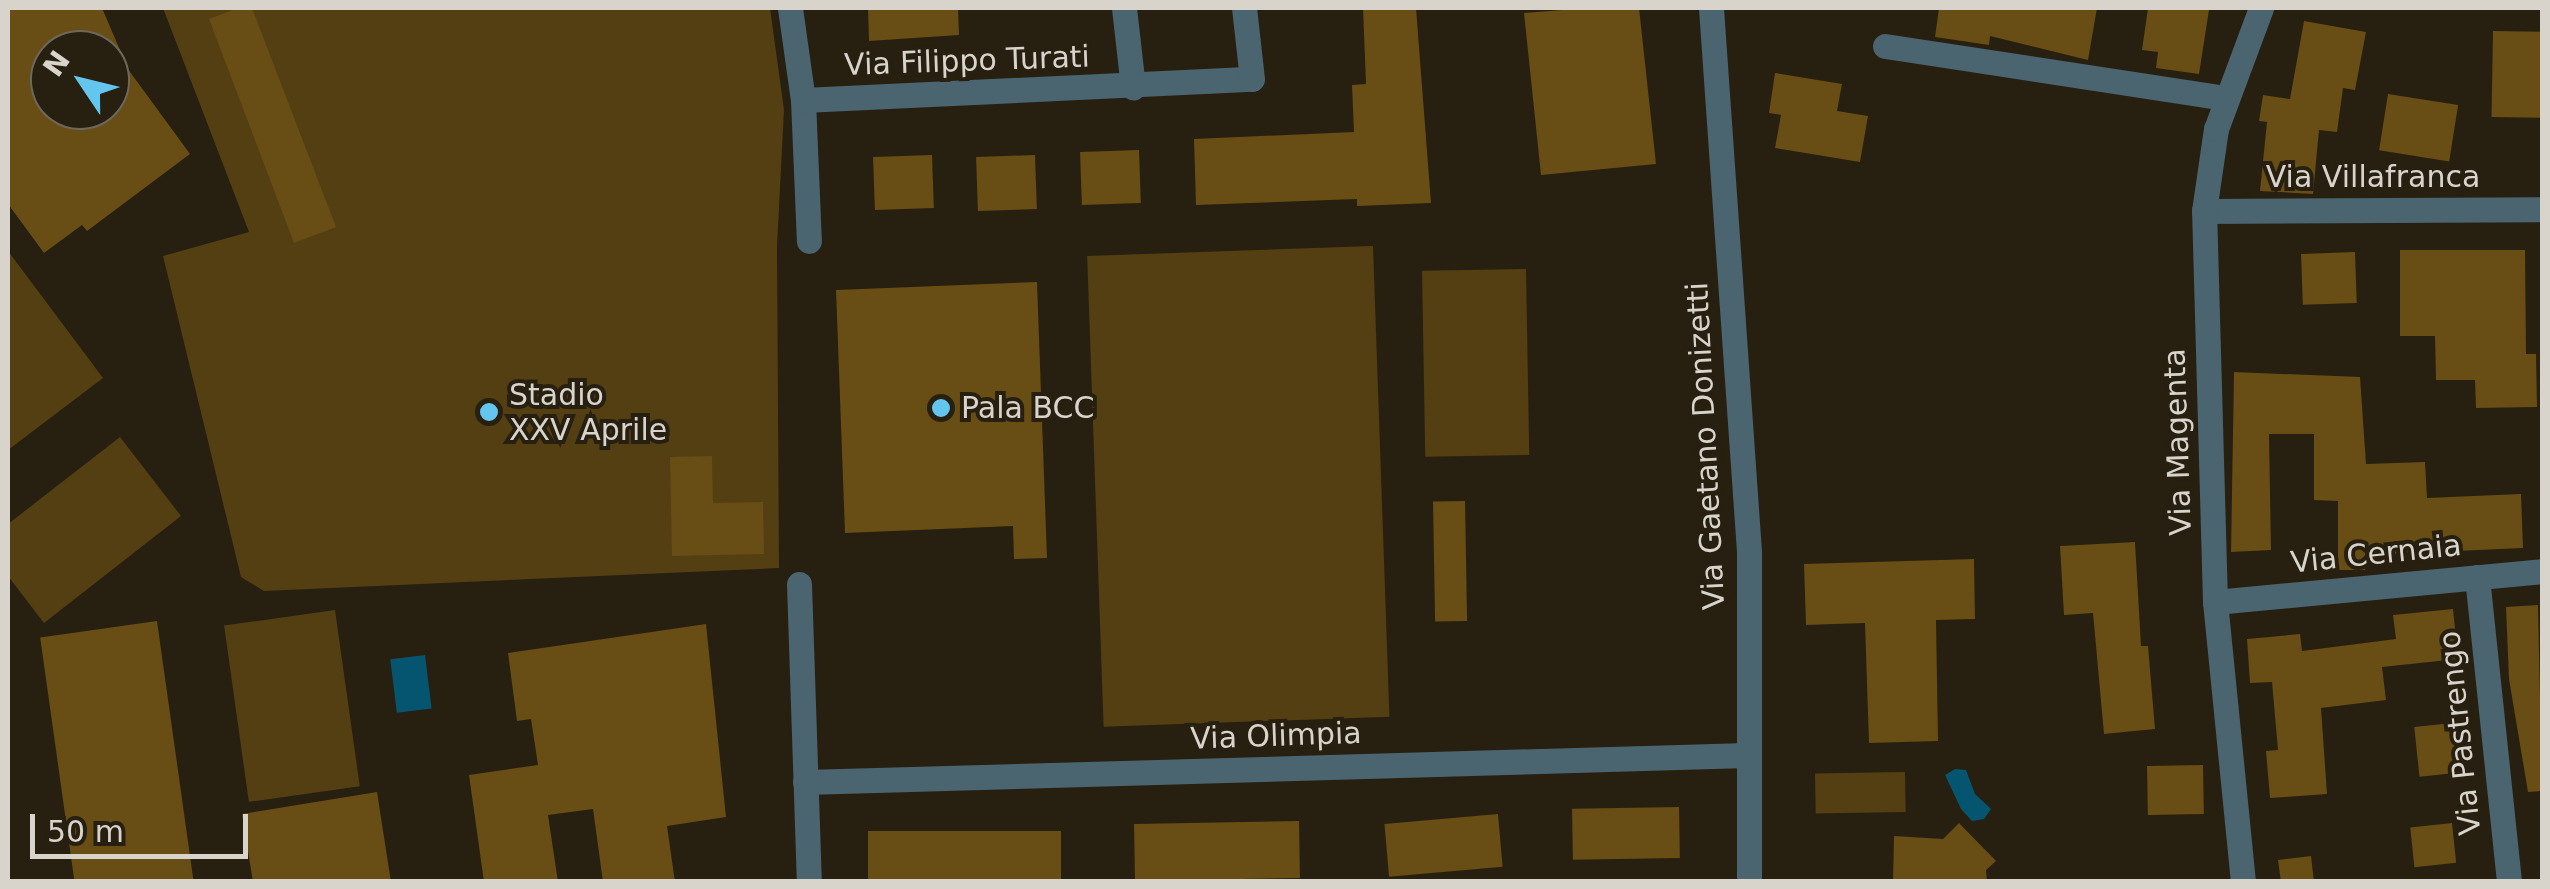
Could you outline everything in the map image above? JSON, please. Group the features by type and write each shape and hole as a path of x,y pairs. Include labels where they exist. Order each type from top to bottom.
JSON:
{"street":[{"path":"790,8 803,100 809,240"},
{"name":"Via Filippo Turati","path":"1124,8 1133,87"},
{"name":"Via Filippo Turati","path":"803,100 1252,80 1244,8"},
{"name":"Via Gaetano Donizetti","path":"1711,8 1748,552 1749,882"},
{"name":"Via Magenta","path":"2243,882 2215,602 2204,211 2226,98 2261,8"},
{"path":"1885,46 2226,98"},
{"name":"Via Villafranca","path":"2204,211 2542,209"},
{"name":"Via Cernaia","path":"2215,602 2542,571"},
{"name":"Via Pastrengo","path":"2476,577 2509,882"},
{"path":"799,584 809,882"},
{"name":"Via Olimpia","path":"805,782 1748,755"}],"shaded area":[{"name":"Stadio XXV Aprile","path":"163,8 770,8 784,110 777,246 779,568 264,591 241,577 163,256 249,232"},
{"path":"1373,246 1389,717 1104,727 1087,256"},
{"path":"8,251 103,378 8,450"},
{"path":"1526,269 1529,455 1425,457 1422,271"},
{"path":"120,437 181,516 44,623 8,576 8,524"},
{"path":"335,610 360,786 249,802 224,626"},
{"path":"1905,772 1906,812 1816,814 1815,774"}],"water":[{"path":"425,655 432,709 397,713 390,659"},
{"path":"1955,769 1966,770 1975,794 1991,809 1984,819 1972,821 1961,809 1945,775"}],"building":[{"path":"8,8 102,8 111,30 30,30 30,130 130,130 130,72 190,154 87,231 82,225 44,253 8,204"},
{"path":"238,8 252,8 336,227 294,243 209,19"},
{"path":"868,8 958,8 959,35 869,41"},
{"path":"1363,8 1416,8 1431,203 1357,206 1357,199 1196,205 1194,139 1354,132 1352,85 1366,84"},
{"path":"1639,8 1656,164 1541,175 1524,13"},
{"path":"1939,8 2097,8 2088,60 1990,36 1989,45 1935,37"},
{"path":"2148,8 2209,10 2199,74 2156,68 2158,52 2142,50"},
{"path":"2304,21 2366,32 2355,90 2343,88 2337,132 2319,130 2313,194 2260,191 2267,122 2259,121 2263,95 2290,99"},
{"path":"2493,31 2542,32 2540,118 2491,117"},
{"path":"1775,73 1842,84 1837,111 1868,116 1860,162 1775,148 1781,115 1769,113"},
{"path":"2388,94 2458,105 2449,161 2379,150"},
{"path":"1139,150 1141,203 1082,205 1080,152"},
{"path":"932,155 934,208 875,210 873,157"},
{"path":"1035,155 1037,209 978,211 976,157"},
{"path":"2400,250 2525,250 2526,354 2536,354 2537,407 2476,408 2475,380 2436,380 2435,336 2400,336"},
{"path":"2355,252 2357,303 2303,305 2301,254"},
{"name":"Pala BCC","path":"1037,282 1047,558 1014,559 1013,526 845,533 836,290"},
{"path":"2234,372 2360,377 2366,464 2425,462 2427,498 2521,494 2523,548 2366,555 2365,570 2338,570 2338,501 2314,500 2314,434 2269,434 2271,550 2231,552"},
{"path":"712,456 713,503 763,502 764,554 672,556 670,457"},
{"path":"1465,501 1467,621 1435,622 1433,502"},
{"path":"2135,542 2141,646 2148,646 2155,729 2104,734 2093,613 2064,615 2060,546"},
{"path":"1974,559 1975,619 1936,620 1938,741 1869,743 1865,623 1806,625 1804,564"},
{"path":"2538,605 2542,791 2528,792 2509,679 2506,607"},
{"path":"2453,609 2458,659 2382,667 2386,700 2321,708 2327,794 2270,798 2266,751 2278,750 2272,682 2250,683 2247,639 2300,634 2302,651 2396,639 2393,615"},
{"path":"157,621 194,882 75,882 40,637"},
{"path":"706,624 726,817 667,826 675,882 603,882 593,809 548,815 558,882 484,882 469,775 538,765 531,719 517,721 508,653"},
{"path":"2462,722 2467,772 2419,777 2414,727"},
{"path":"2203,765 2204,814 2148,815 2147,766"},
{"path":"377,792 391,882 253,882 242,814"},
{"path":"1679,807 1680,858 1573,860 1572,809"},
{"path":"1498,814 1503,867 1389,877 1384,824"},
{"path":"1299,821 1300,878 1135,881 1134,824"},
{"path":"1959,823 1996,861 1986,870 1987,882 1893,882 1894,836 1943,839"},
{"path":"2452,823 2456,863 2414,867 2410,827"},
{"path":"868,831 1061,831 1061,882 868,882"},
{"path":"2311,856 2314,882 2281,882 2278,860"}],"place":[{"name":"Pala BCC","path":"941,408"},
{"name":"Stadio XXV Aprile","path":"489,412"}]}
